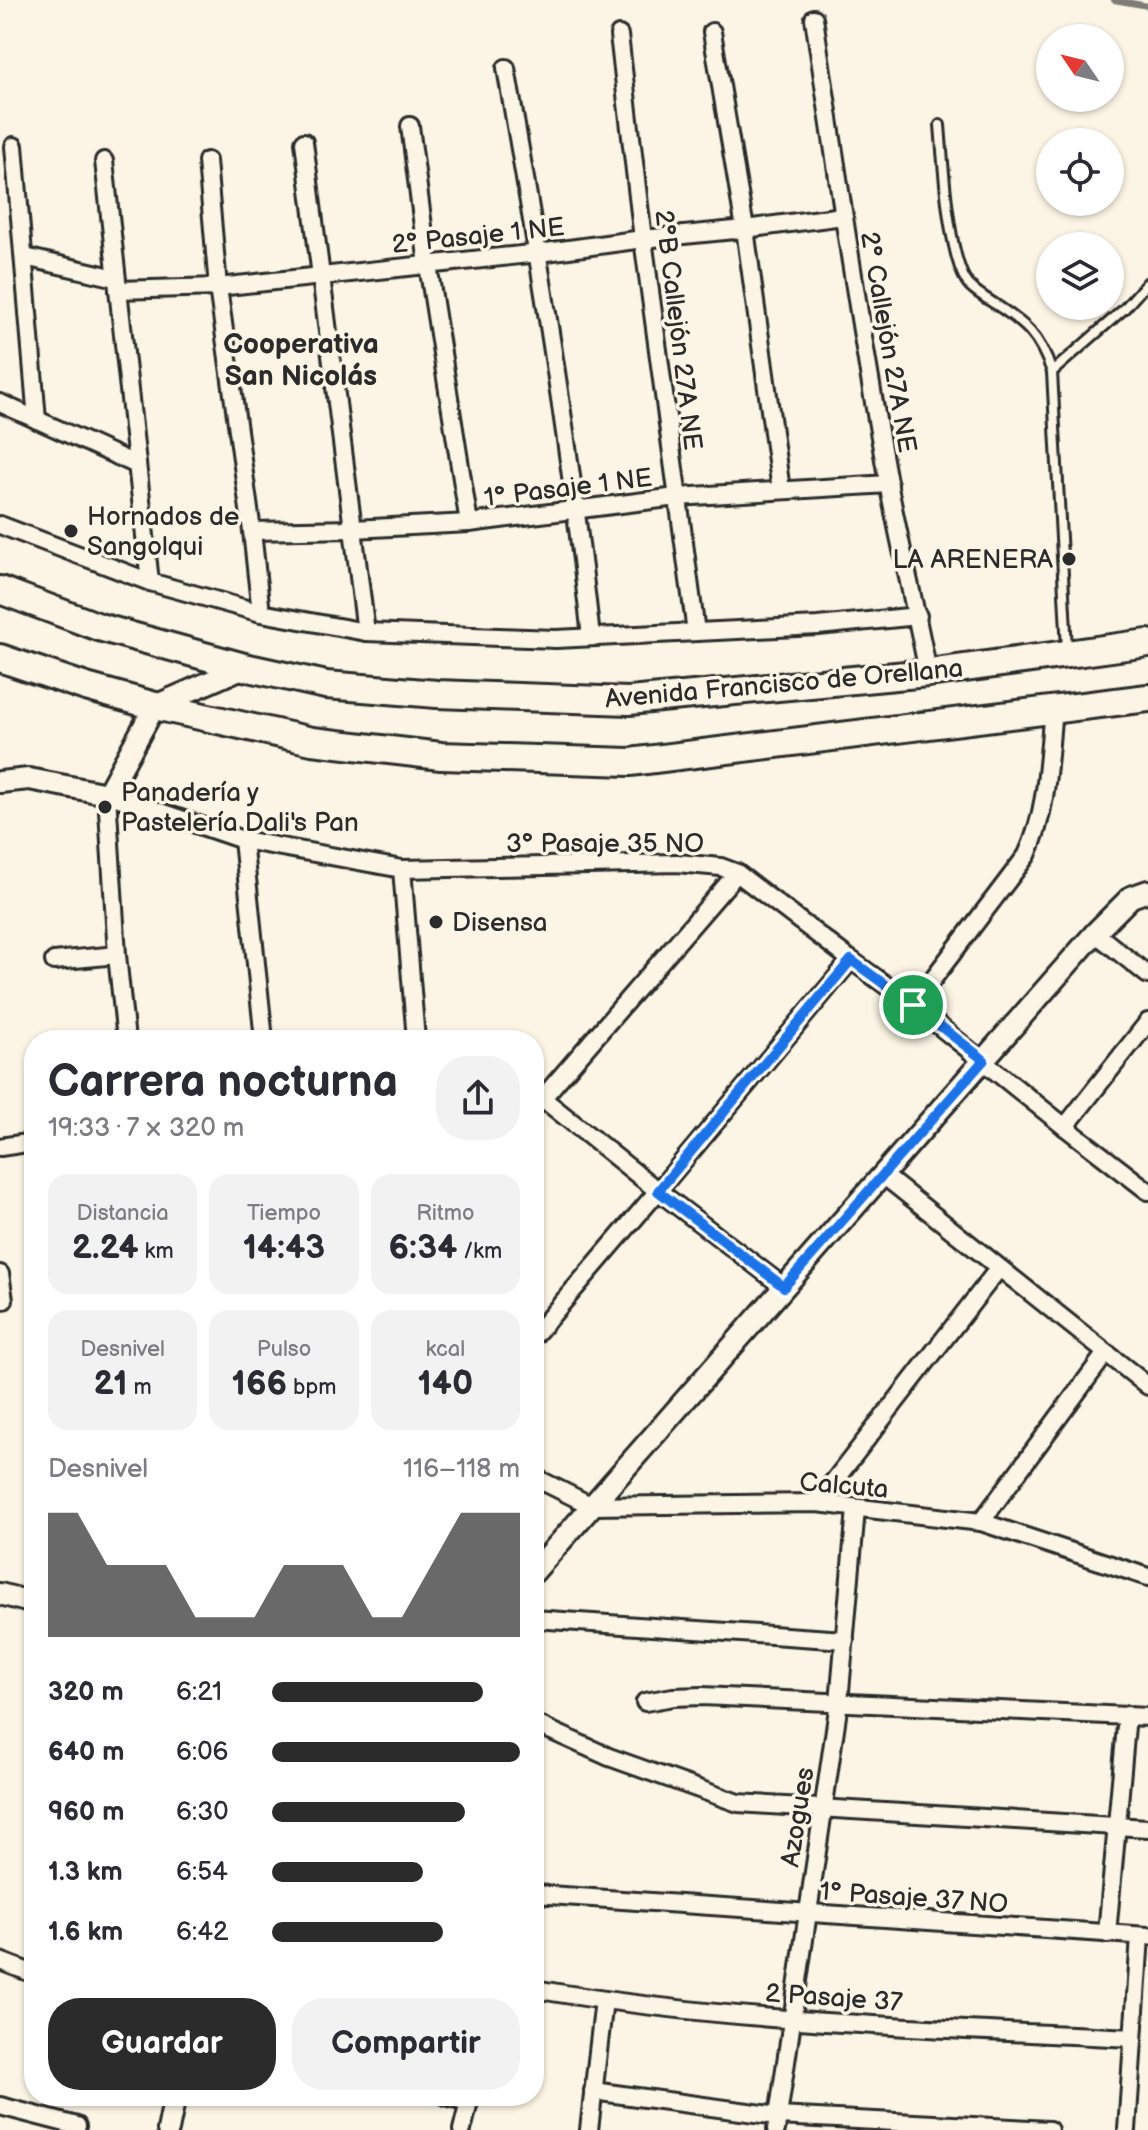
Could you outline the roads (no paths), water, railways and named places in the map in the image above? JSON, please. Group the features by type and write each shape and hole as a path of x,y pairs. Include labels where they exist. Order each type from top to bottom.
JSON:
{"highway":[{"name":"Avenida Francisco de Orellana","path":"0,590 99,627 244,667 326,685 437,694 629,701 928,673 1148,643"},
{"name":"Avenida Francisco de Orellana","path":"0,658 155,706 312,741 441,756 630,762 1148,698"}],"street":[{"name":"2° Callejón 27A NE","path":"814,18 843,216 889,484 928,673"},
{"path":"712,32 745,229 781,490"},
{"name":"2°B Callejón 27A NE","path":"619,35 696,632"},
{"path":"506,68 539,253 577,509 591,637"},
{"path":"410,126 428,265 469,523"},
{"path":"304,142 366,632"},
{"path":"14,146 37,420"},
{"path":"104,161 150,582"},
{"path":"207,161 218,287 261,613"},
{"name":"2° Pasaje 1 NE","path":"25,257 117,284 218,287 539,253 843,216"},
{"path":"0,403 137,465"},
{"name":"1° Pasaje 1 NE","path":"252,531 469,523 677,497 889,484"},
{"path":"0,525 150,582 261,613 366,632 556,639 818,626 918,616"},
{"path":"125,1030 107,794 155,706 244,667"},
{"path":"913,1005 1027,855 1042,813 1053,709"},
{"path":"0,782 29,779 107,794"},
{"name":"3° Pasaje 35 NO","path":"107,794 243,840 402,869 677,863 721,867 737,873 913,1005 1147,1189"},
{"path":"243,840 263,1030"},
{"path":"402,869 415,1030"},
{"path":"544,1092 737,873"},
{"path":"544,1561 1095,933 1140,894"},
{"path":"1095,933 1148,975"},
{"path":"54,961 117,955"},
{"path":"544,1324 851,960"},
{"path":"1065,1127 1148,1022"},
{"path":"544,1105 784,1287"},
{"path":"0,1147 24,1143"},
{"path":"883,1175 1148,1386"},
{"path":"817,1503 999,1268"},
{"path":"0,1274 4,1300"},
{"path":"981,1522 1106,1353"},
{"name":"Calcuta","path":"544,1482 592,1506 817,1503 981,1522 1148,1577"},
{"name":"Azogues","path":"777,2123 839,1702 856,1509"},
{"path":"0,1594 24,1600"},
{"path":"544,1620 845,1640"},
{"path":"645,1702 702,1696 1148,1717"},
{"path":"1107,1934 1127,1715"},
{"path":"544,1728 609,1757 738,1803 1148,1828"},
{"name":"1° Pasaje 37 NO","path":"544,1895 1144,1936"},
{"path":"1127,2130 1144,1936"},
{"path":"0,1961 24,1970"},
{"name":"2 Pasaje 37","path":"544,1991 792,2021 1133,2038"},
{"path":"589,2130 604,2000"},
{"path":"593,2091 777,2123 1049,2130"},
{"path":"0,2106 77,2126 75,2130"},
{"path":"168,2130 173,2106"},
{"path":"462,2130 468,2106"}],"lane":[{"path":"940,125 950,227 960,273 969,286 1029,328 1043,347 1052,372 1067,654"},
{"path":"1052,372 1124,309 1148,282"}],"waterway":[{"path":"1114,0 1148,6"}],"place":[{"name":"Hornados de Sangolqui","path":"71,531"},
{"name":"LA ARENERA","path":"1069,559"},
{"name":"Panadería y Pastelería Dali's Pan","path":"105,807"},
{"name":"Disensa","path":"436,922"}],"district":[{"name":"Cooperativa San Nicolás","path":"301,359"}]}
